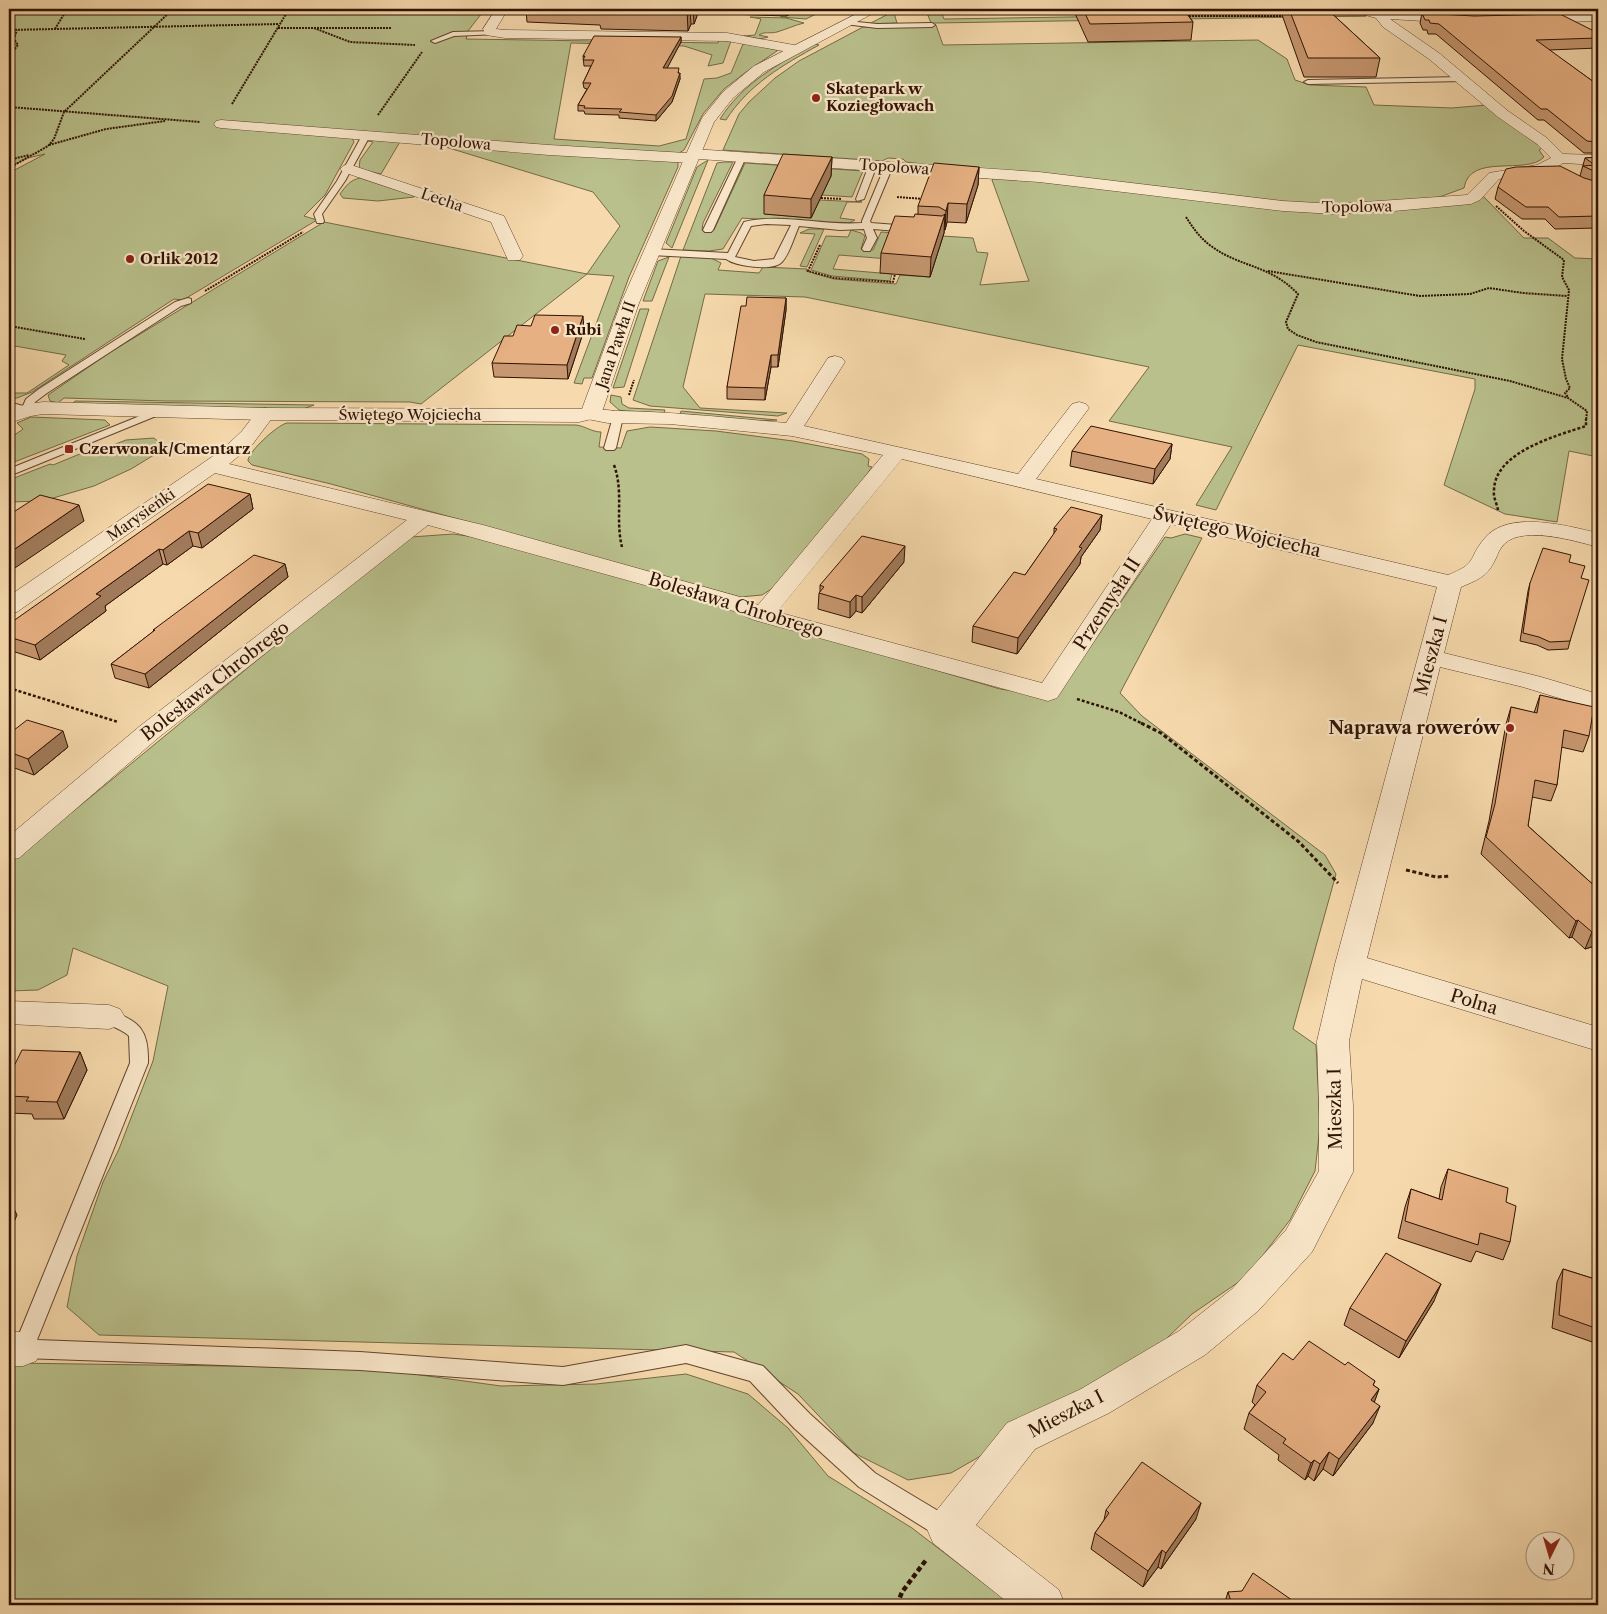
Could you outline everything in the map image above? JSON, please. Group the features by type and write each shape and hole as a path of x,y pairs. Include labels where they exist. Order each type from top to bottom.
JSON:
{"street":[{"path":"502,9 489,28 491,32 496,34 727,37 794,49"},
{"name":"Jana Pawła II","path":"589,414 593,409 641,274 707,121 728,95 759,70 794,49 874,9"},
{"path":"1358,9 1380,15 1472,20"},
{"path":"1380,15 1387,24 1434,56 1503,114 1542,141 1555,166"},
{"path":"1521,20 1598,17"},
{"name":"Topolowa","path":"221,124 367,134 549,150 742,157 1039,177 1283,206 1336,209 1383,207 1455,201 1477,196"},
{"path":"1477,196 1487,180 1494,176 1598,160"},
{"name":"Lecha","path":"348,169 498,219 514,256"},
{"path":"792,430 835,362"},
{"name":"Świętego Wojciecha","path":"15,410 43,408 265,414 571,416 589,414 618,417 670,418 792,430 897,452 1450,583"},
{"path":"1023,482 1079,408"},
{"name":"Marysieńki","path":"9,607 244,443 256,429 265,414"},
{"path":"762,614 897,452"},
{"name":"Bolesława Chrobrego","path":"212,466 425,517 631,573 732,602 762,614 1048,693"},
{"name":"Przemysła II","path":"1048,693 1166,515"},
{"name":"Bolesława Chrobrego","path":"9,851 149,732 425,517"},
{"path":"1450,583 1478,570 1493,542 1500,535 1514,530 1550,529 1598,540"},
{"name":"Mieszka I","path":"948,1529 1022,1436 1095,1401 1192,1343 1245,1300 1299,1241 1336,1172 1336,1106 1333,1041 1350,964 1450,583"},
{"path":"1431,657 1532,682 1598,702"},
{"name":"Polna","path":"1350,964 1598,1039"},
{"path":"9,1012 108,1017"},
{"path":"948,1529 1044,1605"}],"lane":[{"path":"847,23 877,26 932,25"},
{"path":"435,41 443,37 465,33 496,34"},
{"path":"1308,82 1461,79"},
{"path":"320,221 318,214 348,169 367,134"},
{"path":"708,230 742,157"},
{"path":"867,250 872,238 866,226 877,196 881,166"},
{"path":"860,199 881,166"},
{"path":"731,256 747,224 760,222 921,230"},
{"path":"731,256 732,260 738,262 766,264 778,261 796,224"},
{"path":"651,252 731,256"},
{"path":"15,410 178,304 188,301"},
{"path":"9,473 157,412"},
{"path":"610,448 618,417"},
{"path":"108,1017 132,1026 140,1042 139,1063 16,1349 360,1361 563,1376 686,1354 756,1373 802,1421 867,1480 948,1529"}],"path":[{"path":"9,15 14,9"},
{"path":"54,29 67,9"},
{"path":"48,146 54,139 64,112 173,9"},
{"path":"9,107 221,124 288,9"},
{"path":"1033,10 1083,9"},
{"path":"1253,9 1258,15"},
{"path":"1181,16 1288,16"},
{"path":"9,30 280,24"},
{"path":"277,28 392,28"},
{"path":"314,28 350,42 391,45 453,43 459,41 465,33"},
{"path":"9,56 18,46 14,38 17,30"},
{"path":"367,134 367,130 426,49"},
{"path":"9,168 48,146 82,133 116,126 175,120"},
{"path":"9,160 34,154"},
{"path":"1182,194 1178,203 1189,222 1209,246 1231,258 1265,270 1420,296 1470,294 1489,288 1566,296"},
{"path":"877,196 926,199"},
{"path":"1477,196 1495,205 1543,245 1560,254 1564,260 1562,276 1569,290 1566,296 1568,306 1561,359 1566,381 1570,388 1566,393 1568,398"},
{"path":"188,301 320,221"},
{"path":"828,226 808,271 834,278 893,282 895,274"},
{"path":"1265,270 1292,286 1298,294 1286,322 1288,329 1298,335 1316,342 1382,357 1510,380 1568,398 1588,411 1586,426 1532,445 1513,456 1500,471 1494,486 1493,499 1498,510 1514,530"},
{"path":"9,326 85,339"},
{"path":"610,448 612,462 620,478 617,533 631,573"},
{"path":"9,688 149,732"},
{"path":"1048,693 1079,699 1119,712 1161,734 1299,842 1339,884"},
{"path":"897,1605 902,1592 948,1529"}],"green space":[{"path":"9,9 485,9 468,31 462,35 467,36 466,39 718,43 719,39 731,41 723,63 708,66 712,55 684,46 571,43 554,139 659,146 686,139 704,79 717,78 731,73 743,44 747,43 777,51 724,89 703,114 684,150 669,159 678,162 678,167 629,277 592,378 584,378 582,384 574,383 614,276 587,274 620,226 593,192 426,141 401,140 381,174 359,169 360,160 373,142 352,138 354,142 325,195 304,216 317,220 183,300 174,299 32,392 9,399 9,393 27,393 69,365 62,361 66,355 9,345 9,173 45,154 28,158 9,167"},
{"path":"801,9 826,9 806,19 781,17 781,14 788,15"},
{"path":"898,9 940,9 944,19 1131,16 1366,16 931,23 927,13 894,13 897,23 869,24"},
{"path":"1504,9 1598,9 1598,14 1516,18"},
{"path":"750,17 786,18 804,23 777,32 761,34 759,35 768,37 760,39 744,36 755,35 761,19"},
{"path":"936,25 943,45 1258,40 1287,59 1295,80 1310,85 1366,87 1374,105 1452,108 1487,105 1542,148 1539,150 1544,157 1536,162 1525,165 1487,167 1476,171 1468,177 1464,188 1434,199 1320,205 923,166 923,164 906,162 903,159 888,158 882,161 723,150 739,114 749,102 775,78 799,61 863,27"},
{"path":"815,44 819,45 780,68 756,86 735,107 726,120 720,119 729,106 750,85 775,67"},
{"path":"708,160 672,248 666,243 697,167"},
{"path":"733,162 703,223 702,230 714,230 745,163 863,171 852,197 822,195 765,214 811,218 819,200 862,202 847,202 840,218 855,220 847,224 833,225 742,218 723,249 709,251 683,250 717,163"},
{"path":"360,178 414,197 378,201 343,198 340,194 346,186"},
{"path":"994,178 1064,182 1283,209 1483,196 1524,238 1548,238 1575,258 1598,259 1598,457 1569,451 1557,522 1505,514 1444,485 1475,389 1475,379 1298,345 1216,510 1196,505 1232,447 1109,421 1149,367 805,297 705,294 683,387 700,408 787,413 778,416 650,406 633,400 681,256 711,258 721,263 718,270 759,273 763,267 807,269 806,271 834,279 896,284 900,275 930,277 889,259 839,255 833,269 892,274 890,281 832,276 811,270 826,236 848,237 851,230 865,236 861,249 873,250 881,232 973,238 977,252 988,253 980,285 1029,281 992,180"},
{"path":"324,222 587,274 421,404 410,402 166,401 64,398 58,403 50,401 48,395 109,353"},
{"path":"809,229 824,229 807,267 800,266 815,234 800,233"},
{"path":"669,257 652,301 643,301 658,261"},
{"path":"640,309 649,309 624,387 613,388"},
{"path":"611,395 621,397 622,404 629,408 665,410 664,413 619,410 610,402"},
{"path":"75,401 314,405 303,409 72,404"},
{"path":"681,411 777,420 758,421 680,414"},
{"path":"31,417 105,420 110,425 9,464 9,439 23,429 17,423"},
{"path":"287,423 576,425 601,432 599,447 621,448 627,431 650,427 716,431 793,441 862,454 869,459 868,466 872,467 826,532 781,583 762,595 740,597 331,484 252,465 248,461 249,457 257,446 270,434"},
{"path":"154,438 161,444 154,455 131,469 94,486 43,501 9,502 9,480 92,449 98,451 126,440"},
{"path":"453,534 481,538 539,553 1000,689 1056,697 1165,537 1171,538 1185,534 1202,538 1120,693 1142,716 1325,855 1336,874 1293,1029 1316,1045 1320,1127 1315,1171 1290,1220 1246,1277 1192,1314 1138,1366 951,1473 908,1480 854,1453 798,1394 734,1352 99,1335 67,1307 77,1256 103,1182 119,1149 153,1061 168,986 73,948 67,975 38,990 9,991 9,864 390,551 411,537"},
{"path":"9,1363 369,1368 501,1386 596,1384 686,1374 748,1394 788,1428 828,1476 912,1528 1012,1605 9,1605"}],"building":[{"path":"1083,9 1183,9 1193,22 1090,24"},
{"path":"1289,9 1327,9 1380,58 1308,58"},
{"path":"1422,13 1474,16 1560,14 1598,33 1598,38 1536,40 1598,85 1598,142 1587,141 1547,109 1541,109 1439,24 1430,23 1429,20 1425,20"},
{"path":"594,36 681,37 663,68 679,68 678,73 680,73 672,96 656,115 619,112 622,109 584,108 585,106 578,105 591,83 583,83 594,60 583,60 585,56 583,56"},
{"path":"783,154 832,157 811,199 764,195"},
{"path":"1598,157 1598,173 1583,166 1595,165 1585,158"},
{"path":"934,163 979,167 967,204 948,203 946,211 939,207 918,206"},
{"path":"1560,166 1584,178 1598,182 1598,216 1559,217 1548,207 1526,207 1498,187 1506,169"},
{"path":"915,214 942,216 945,214 931,257 881,253 895,216 914,217"},
{"path":"747,297 786,298 778,355 771,355 765,388 727,387 741,306 746,306"},
{"path":"535,315 583,316 567,365 492,363 504,336 513,336 517,325 531,326"},
{"path":"1091,426 1172,444 1155,469 1072,451"},
{"path":"208,484 250,494 198,533 189,531 163,550 159,549 96,594 101,596 35,645 9,637 9,624"},
{"path":"40,495 79,505 9,553 9,515"},
{"path":"1071,507 1102,515 1079,547 1082,548 1018,638 973,626 1014,572 1025,575 1057,529 1054,528"},
{"path":"862,536 905,546 862,597 856,595 850,602 819,593 824,587 820,585"},
{"path":"1543,548 1571,555 1569,562 1585,566 1581,578 1589,580 1570,641 1550,642 1523,633 1530,583"},
{"path":"254,555 285,564 145,674 111,664 155,630 153,630"},
{"path":"1540,695 1594,707 1589,736 1564,730 1557,785 1535,780 1528,826 1598,889 1598,930 1592,932 1578,920 1576,921 1486,837 1495,804 1511,707 1537,713"},
{"path":"27,720 63,731 28,759 9,752 9,734"},
{"path":"22,1050 80,1052 57,1102 26,1101 29,1097 9,1096 9,1076"},
{"path":"1448,1169 1508,1188 1506,1202 1516,1206 1510,1242 1480,1233 1478,1245 1405,1221 1411,1189 1442,1200"},
{"path":"1386,1253 1441,1284 1406,1341 1350,1308"},
{"path":"1563,1269 1598,1280 1598,1329 1559,1315"},
{"path":"1309,1341 1345,1365 1348,1362 1375,1381 1373,1385 1379,1389 1371,1400 1380,1406 1339,1459 1329,1452 1320,1464 1314,1460 1311,1463 1283,1443 1286,1439 1249,1413 1266,1392 1257,1385 1283,1353 1293,1360"},
{"path":"1142,1462 1201,1503 1166,1553 1162,1550 1148,1571 1095,1533 1109,1513 1106,1510"},
{"path":"1253,1573 1299,1605 1232,1605 1228,1592 1242,1591"}],"place":[{"name":"Skatepark w Koziegłowach","path":"816,98"},
{"name":"Orlik 2012","path":"130,259"},
{"name":"Rubi","path":"555,330"},
{"name":"Czerwonak/Cmentarz","path":"69,449"},
{"name":"Naprawa rowerów","path":"1510,728"}]}
